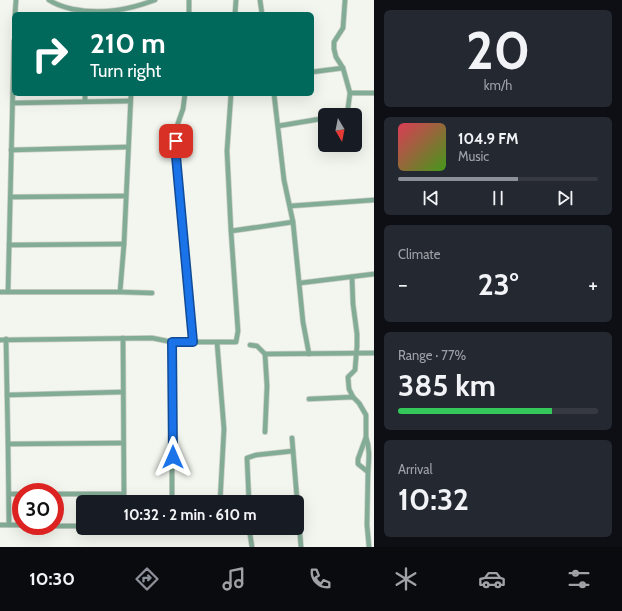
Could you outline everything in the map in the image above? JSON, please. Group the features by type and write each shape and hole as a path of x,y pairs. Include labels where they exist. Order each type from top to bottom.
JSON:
{"street":[{"path":"15,12 16,0"},
{"path":"49,0 64,8 96,12 109,12 133,8 155,0"},
{"path":"189,0 189,12"},
{"path":"234,12 236,0"},
{"path":"260,0 262,12"},
{"path":"345,0 343,28 334,42 334,49 336,57 343,68 350,93 348,108"},
{"path":"314,72 343,68"},
{"path":"350,93 374,92"},
{"path":"8,292 13,96"},
{"path":"85,96 85,101"},
{"path":"120,292 124,244 131,96"},
{"path":"185,96 183,109 177,126 176,156 193,342"},
{"path":"0,340 123,338 160,339 172,342 236,342 237,337 227,151 231,96"},
{"path":"274,96 284,180 293,222 303,322 309,354"},
{"path":"13,103 130,100"},
{"path":"278,126 318,119"},
{"path":"11,150 128,147"},
{"path":"10,197 125,196"},
{"path":"290,206 374,200"},
{"path":"231,231 293,222"},
{"path":"9,245 124,244"},
{"path":"300,283 374,274"},
{"path":"352,277 353,310 357,334 357,346 355,370 348,377 349,389 366,415 366,437 358,459 358,464 368,472"},
{"path":"0,292 152,293"},
{"path":"64,494 124,494 123,338"},
{"path":"0,525 9,525 6,340"},
{"path":"172,342 172,495"},
{"path":"217,342 224,429 220,495"},
{"path":"250,345 257,346 264,354 268,386 265,432"},
{"path":"264,354 374,353"},
{"path":"8,395 123,392"},
{"path":"309,399 353,397"},
{"path":"366,437 369,444 370,458 368,472 367,525 369,547"},
{"path":"292,438 301,547"},
{"path":"8,444 123,443"},
{"path":"249,495 246,458 256,455 293,451"},
{"path":"367,525 374,524"},
{"path":"64,526 76,526"},
{"path":"250,535 252,547"}],"route":[{"path":"173,457 172,342 193,342 176,156 176,141"}]}
